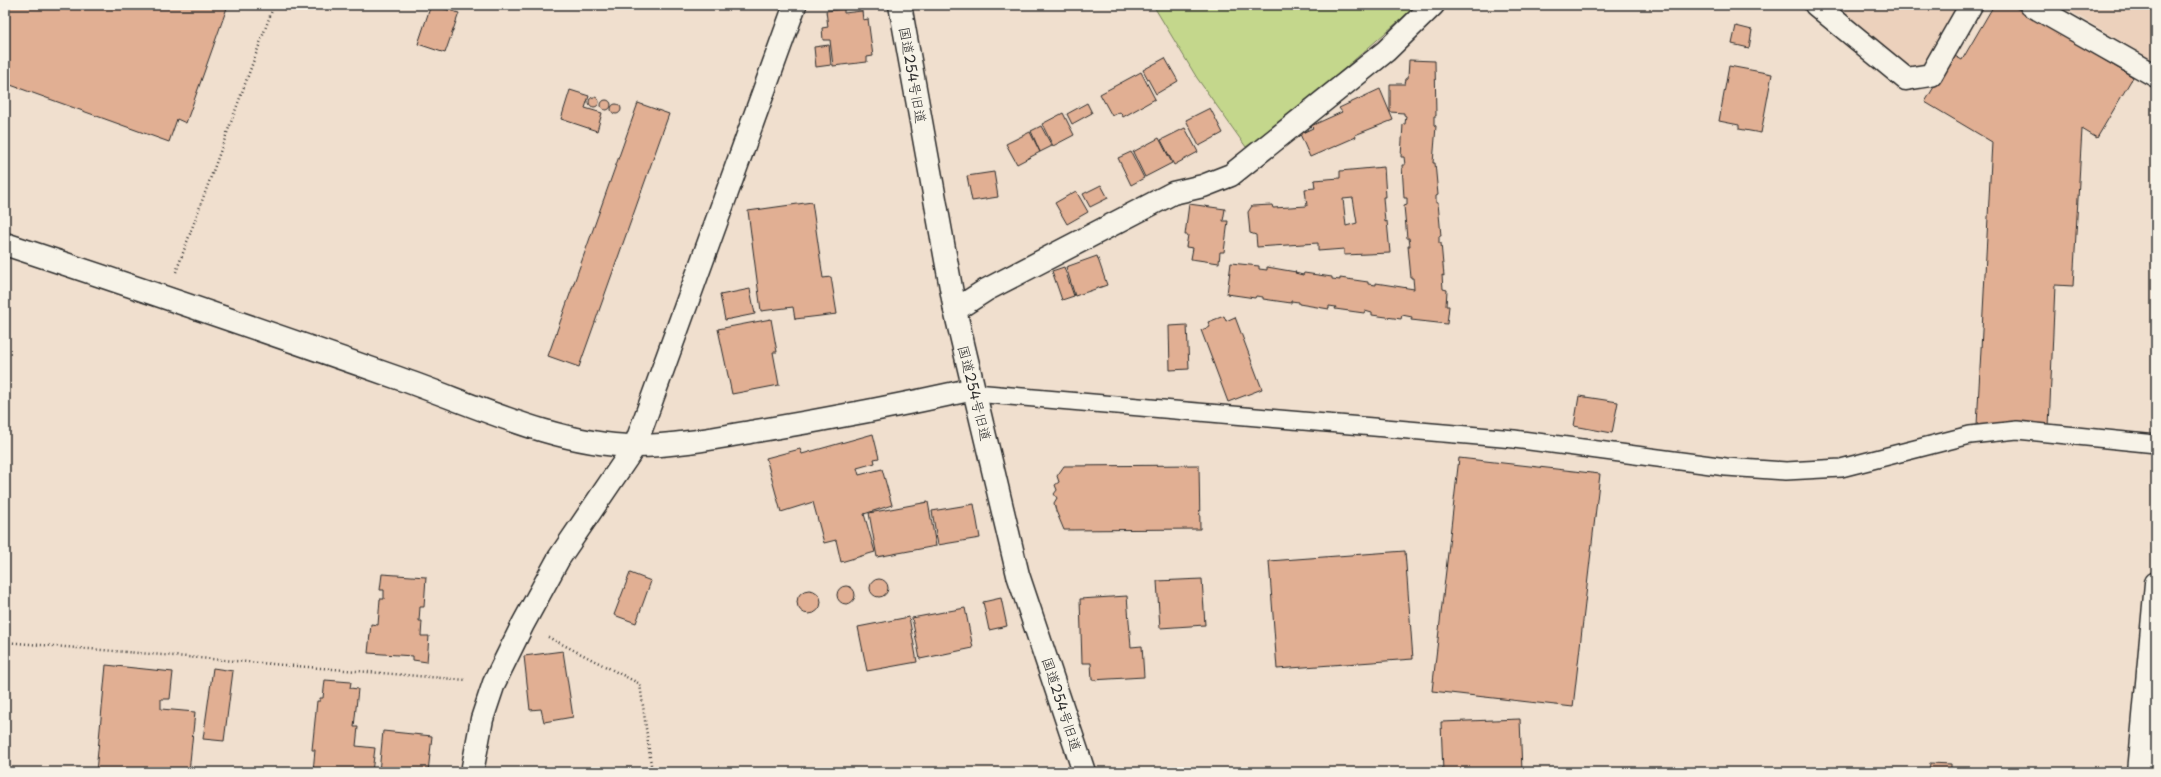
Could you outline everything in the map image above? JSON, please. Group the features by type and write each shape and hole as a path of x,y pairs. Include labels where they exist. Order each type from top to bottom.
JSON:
{"street":[{"path":"472,772 482,719 494,683 523,624 558,558 635,446 795,5"},
{"name":"国道254号旧道","path":"900,5 955,310 1018,575 1084,772"},
{"path":"955,310 986,290 1173,193 1203,186 1231,175 1386,51 1433,5"},
{"path":"1816,5 1906,79 1931,74 1970,5"},
{"path":"2031,5 2156,76"},
{"path":"5,244 167,297 426,388 523,425 597,442 635,446 689,442 816,421 975,391"},
{"path":"2139,772 2153,677 2156,583"}],"lane":[{"path":"975,391 1514,439 1726,467 1786,472 1841,468 1970,435 2017,430 2156,444"}],"path":[{"path":"167,297 274,5"},
{"path":"523,624 640,684 652,772"},
{"path":"5,642 494,683"}],"shaded area":[{"path":"1832,5 1960,5 1925,65 1905,70"},
{"path":"2060,5 2156,5 2156,62"}],"green space":[{"path":"1153,5 1417,5 1312,97 1246,147 1197,78"}],"building":[{"path":"5,5 228,5 186,123 177,119 169,142 5,83"},
{"path":"431,5 459,13 445,53 418,44"},
{"path":"1994,5 2011,5 2133,77 2097,138 2082,129 2073,286 2055,285 2049,427 1977,425 1992,142 1925,102 1953,55 1962,60"},
{"path":"844,9 844,13 862,11 863,20 868,19 873,56 867,57 867,62 833,66 830,40 823,40 822,28 828,27 826,11"},
{"path":"1736,26 1752,30 1749,48 1732,44"},
{"path":"829,45 831,65 816,67 814,47"},
{"path":"1165,58 1178,81 1156,94 1143,70"},
{"path":"1409,60 1435,61 1436,116 1434,116 1434,125 1436,126 1433,163 1435,163 1438,195 1436,196 1436,203 1438,203 1441,236 1439,236 1439,243 1441,243 1444,276 1442,275 1443,289 1447,290 1446,306 1449,306 1447,324 1411,320 1412,317 1402,315 1401,319 1372,315 1372,313 1365,311 1364,313 1335,309 1336,307 1329,306 1329,309 1299,304 1299,302 1291,301 1291,303 1263,299 1263,297 1256,296 1255,298 1227,294 1231,263 1259,266 1259,269 1267,270 1267,267 1296,272 1295,273 1303,275 1304,273 1332,277 1332,279 1340,280 1340,278 1368,282 1368,284 1376,285 1376,283 1414,289 1413,278 1411,278 1408,246 1410,246 1409,238 1407,238 1404,206 1407,205 1407,198 1404,198 1402,165 1405,165 1404,157 1401,157 1403,124 1405,124 1406,116 1404,113 1390,112 1390,84 1405,84 1406,79 1408,78"},
{"path":"1729,66 1772,74 1761,133 1739,129 1739,125 1719,121"},
{"path":"1141,72 1155,99 1123,117 1120,112 1112,116 1100,94"},
{"path":"1380,89 1393,120 1355,135 1356,137 1310,157 1300,134 1313,128 1311,126 1342,112 1339,108"},
{"path":"570,90 589,96 585,108 602,113 597,131 561,119"},
{"path":"592,97 596,97 598,98 598,106 592,107 589,104 589,100"},
{"path":"604,100 608,100 610,101 610,109 604,110 601,107 601,103"},
{"path":"638,103 669,114 579,367 548,356"},
{"path":"1087,103 1092,113 1072,124 1067,114"},
{"path":"614,104 618,104 620,105 620,113 614,114 611,111 611,107"},
{"path":"1210,108 1223,133 1199,146 1186,120"},
{"path":"1063,113 1074,135 1053,146 1042,124"},
{"path":"1041,126 1052,146 1040,152 1031,131"},
{"path":"1185,128 1198,152 1174,165 1161,140"},
{"path":"1030,132 1040,152 1017,164 1006,144"},
{"path":"1159,138 1172,163 1145,177 1133,152"},
{"path":"1131,152 1144,178 1131,185 1118,158"},
{"path":"1384,167 1386,197 1383,197 1390,253 1344,255 1344,249 1318,251 1318,243 1257,247 1256,235 1250,233 1248,212 1252,206 1272,205 1273,208 1307,206 1305,189 1315,188 1314,180 1340,178 1340,171","holes":["1353,198 1357,223 1346,226 1343,199"]},
{"path":"994,172 998,197 972,201 967,176"},
{"path":"1101,185 1108,198 1090,207 1083,194"},
{"path":"1076,191 1088,212 1067,224 1055,203"},
{"path":"812,202 823,278 831,277 837,314 795,319 793,307 761,311 748,211"},
{"path":"1189,204 1225,209 1223,221 1228,221 1224,252 1220,252 1219,263 1191,259 1193,248 1186,247 1188,235 1185,235"},
{"path":"1097,256 1107,285 1075,296 1066,267"},
{"path":"1064,267 1074,296 1062,300 1052,271"},
{"path":"750,289 755,314 725,320 720,295"},
{"path":"1224,316 1226,321 1235,317 1262,389 1228,402 1201,330 1210,327 1208,322"},
{"path":"771,319 777,352 773,352 779,385 732,394 718,329"},
{"path":"1187,325 1189,369 1170,370 1169,326"},
{"path":"1579,396 1618,402 1612,433 1574,426"},
{"path":"873,434 879,458 874,459 875,463 857,468 859,475 882,469 892,505 864,514 875,552 841,562 836,540 824,543 813,502 781,512 766,458 800,449 802,454"},
{"path":"1459,458 1600,474 1573,707 1432,691"},
{"path":"1199,465 1200,529 1064,530 1056,511 1054,503 1057,498 1054,494 1057,490 1055,485 1059,482 1057,476 1064,466"},
{"path":"928,502 936,546 877,557 869,513"},
{"path":"974,504 980,538 938,545 932,511"},
{"path":"1405,551 1413,659 1277,669 1269,561"},
{"path":"630,573 651,581 636,623 614,615"},
{"path":"382,574 426,577 424,607 420,607 419,621 422,621 421,636 429,636 427,662 413,660 413,656 368,653 371,624 378,625 380,599 384,599 384,590 380,590"},
{"path":"879,579 885,582 888,588 885,594 879,597 873,594 870,588 873,582"},
{"path":"1202,579 1205,625 1160,628 1157,581"},
{"path":"846,586 852,589 855,595 852,601 846,604 840,601 837,595 840,589"},
{"path":"809,590 814,591 820,597 820,607 814,613 809,614 804,613 798,607 797,602 798,597 804,591"},
{"path":"1127,596 1131,647 1142,646 1144,677 1092,680 1091,663 1082,663 1080,599"},
{"path":"1001,598 1007,626 989,630 983,602"},
{"path":"965,608 973,648 920,659 912,618"},
{"path":"909,617 917,662 867,671 858,627"},
{"path":"563,651 573,717 544,722 541,709 530,710 524,656"},
{"path":"106,665 173,672 170,699 161,699 161,709 195,712 189,772 96,772"},
{"path":"213,668 233,671 224,741 203,739"},
{"path":"325,680 351,682 350,688 358,689 354,727 358,727 356,746 375,748 372,772 313,772 315,750 312,750 317,701 320,701 320,698 323,698"},
{"path":"1520,719 1522,772 1443,772 1441,722"},
{"path":"383,731 432,736 428,772 379,772"},
{"path":"1930,763 1951,764 1951,772 1929,772"}]}
